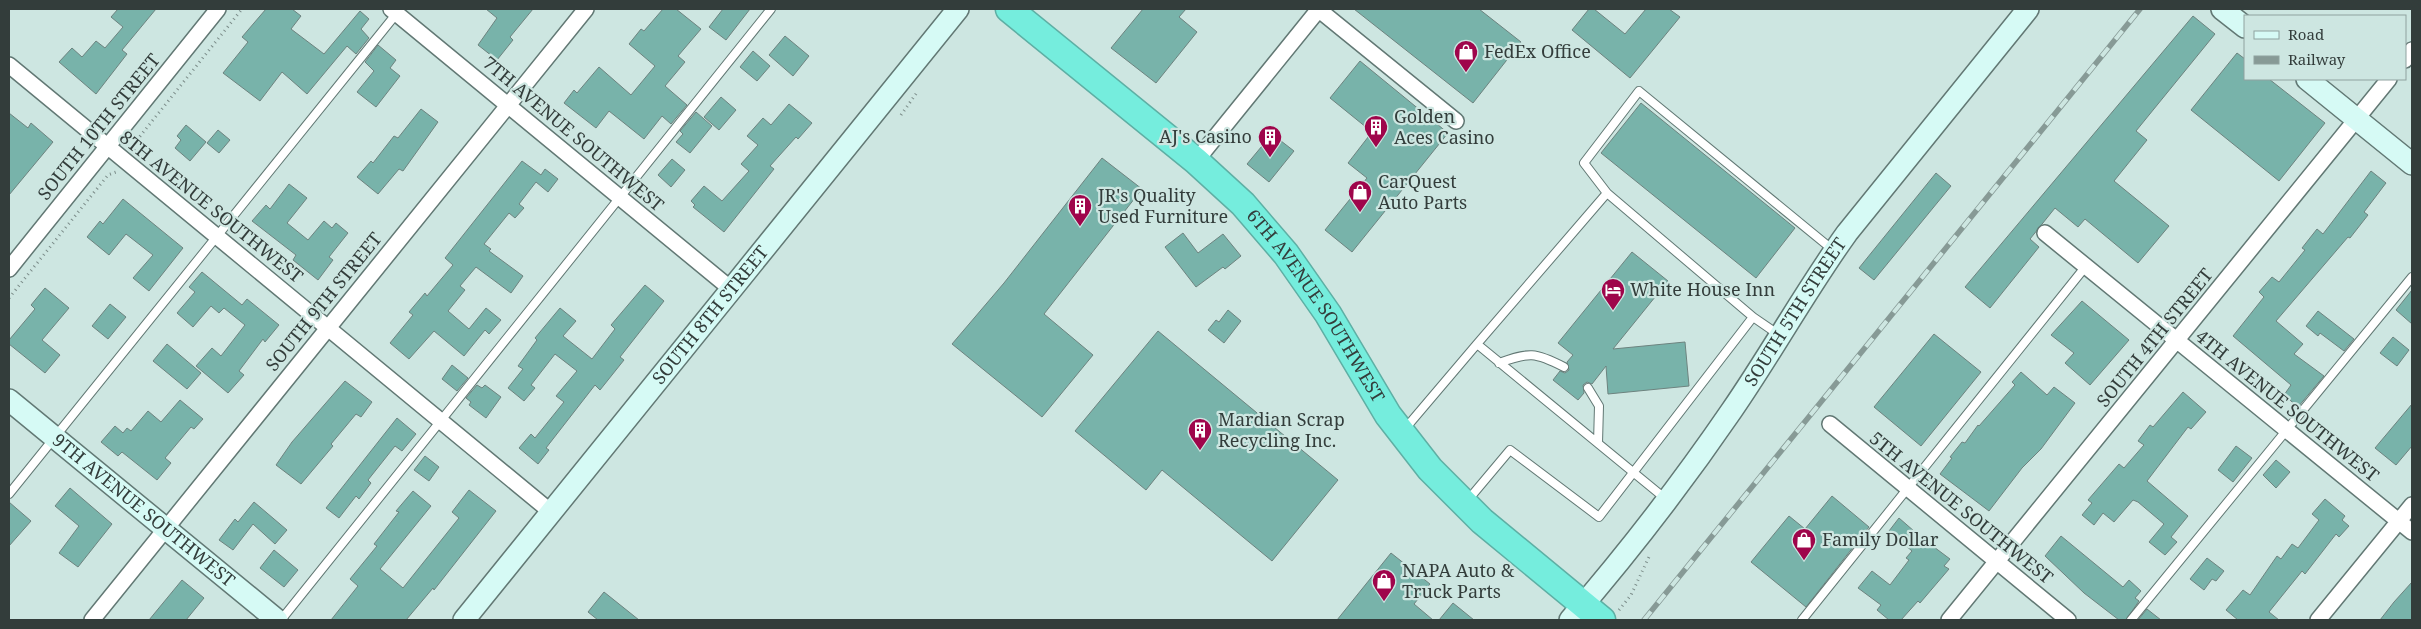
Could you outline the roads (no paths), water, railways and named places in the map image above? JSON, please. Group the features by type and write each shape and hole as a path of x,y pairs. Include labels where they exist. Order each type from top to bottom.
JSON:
{"highway":[{"name":"6TH AVENUE SOUTHWEST","path":"1009,9 1196,161 1243,204 1286,254 1328,314 1402,433 1430,469 1585,615"}],"street":[{"name":"SOUTH 10TH STREET","path":"9,269 218,9"},
{"name":"SOUTH 9TH STREET","path":"92,620 586,9"},
{"name":"SOUTH 8TH STREET","path":"464,620 958,9"},
{"path":"1196,161 1319,9 1456,121"},
{"name":"SOUTH 5TH STREET","path":"1585,615 1732,409 1834,251 2028,9"},
{"path":"2222,9 2244,26"},
{"name":"7TH AVENUE SOUTHWEST","path":"396,10 731,289"},
{"name":"8TH AVENUE SOUTHWEST","path":"9,65 550,512"},
{"path":"2308,80 2412,164"},
{"name":"SOUTH 4TH STREET","path":"1949,620 2388,80"},
{"name":"4TH AVENUE SOUTHWEST","path":"2045,233 2412,532"},
{"name":"9TH AVENUE SOUTHWEST","path":"9,400 276,620"},
{"name":"5TH AVENUE SOUTHWEST","path":"1830,424 2068,620"},
{"path":"2318,620 2412,504"}],"lane":[{"path":"281,620 439,420 771,9"},
{"path":"9,494 396,10"},
{"path":"1779,335 1753,317 1607,193 1584,163 1639,91 1834,251"},
{"path":"1402,433 1607,193"},
{"path":"1802,620 2086,266"},
{"path":"2131,620 2288,431 2412,277"},
{"path":"1465,504 1510,450 1599,516 1634,474 1753,317"},
{"path":"1477,344 1668,501"},
{"path":"1500,363 1524,354 1544,357 1564,367"},
{"path":"1588,388 1599,406 1598,443"}],"railway":[{"path":"1644,620 2140,9"}],"place":[{"name":"FedEx Office","path":"1466,73"},
{"name":"Golden Aces Casino","path":"1376,148"},
{"name":"AJ's Casino","path":"1270,158"},
{"name":"CarQuest Auto Parts","path":"1360,213"},
{"name":"JR's Quality Used Furniture","path":"1080,227"},
{"name":"White House Inn","path":"1613,311"},
{"name":"Mardian Scrap Recycling Inc.","path":"1200,451"},
{"name":"Family Dollar","path":"1804,561"},
{"name":"NAPA Auto & Truck Parts","path":"1384,602"}]}
